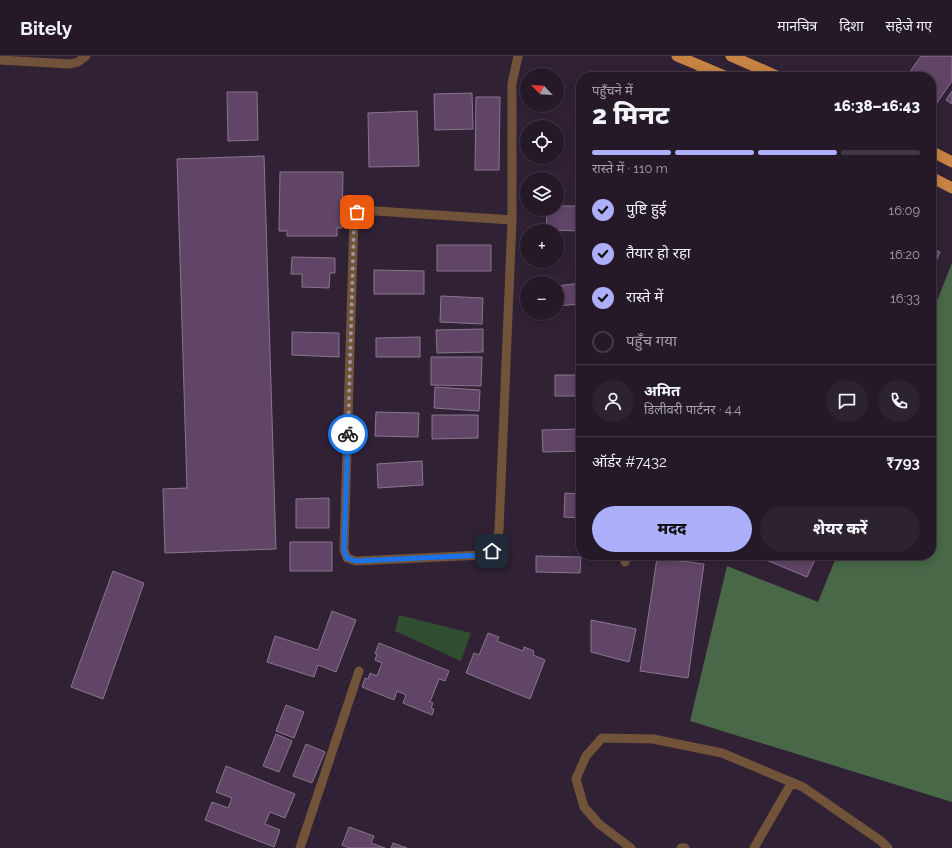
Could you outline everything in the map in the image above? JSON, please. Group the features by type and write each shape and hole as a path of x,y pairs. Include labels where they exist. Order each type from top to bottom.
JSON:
{"highway":[{"path":"677,56 700,72"},
{"path":"731,56 768,72"},
{"path":"936,154 952,162"},
{"path":"936,180 952,188"}],"lane":[{"path":"0,60 70,64 78,62 86,56"},
{"path":"512,220 361,210 357,212 354,217 344,550 347,558 356,561 483,555 492,551 497,542 499,530 512,220 512,84 518,56"},
{"path":"300,848 358,671"},
{"path":"630,848 599,824 584,807 576,779 586,756 602,738 653,739 722,753 803,787 888,848"},
{"path":"754,848 792,782"}],"green space":[{"path":"952,263 952,802 690,721 727,566 818,602 835,560 936,560 936,303"},
{"path":"399,615 471,633 461,661 395,631"}],"building":[{"path":"921,56 952,56 952,81 936,104 936,72 910,72"},
{"path":"952,91 952,104 946,100"},
{"path":"227,92 257,92 258,140 228,141"},
{"path":"472,93 473,129 435,130 434,94"},
{"path":"476,97 500,97 499,170 475,170"},
{"path":"417,111 419,166 369,167 368,113"},
{"path":"264,156 276,549 165,553 163,489 187,488 177,159"},
{"path":"280,172 343,172 342,228 337,228 337,236 287,236 287,231 279,231"},
{"path":"564,206 576,206 576,231 564,231 564,224 546,224 547,216 564,216"},
{"path":"437,245 491,245 491,271 437,271"},
{"path":"936,250 940,252 936,261"},
{"path":"292,257 335,258 335,273 330,273 329,288 302,287 302,274 291,274"},
{"path":"374,270 424,271 424,294 374,294"},
{"path":"576,284 576,304 564,305 564,285"},
{"path":"441,296 483,298 482,324 440,322"},
{"path":"483,329 483,352 437,353 436,330"},
{"path":"292,332 339,333 339,357 292,355"},
{"path":"420,337 420,357 376,357 376,338"},
{"path":"431,357 482,357 481,386 431,385"},
{"path":"555,375 576,375 576,396 555,396"},
{"path":"435,387 480,390 479,411 434,408"},
{"path":"376,412 419,413 418,437 375,436"},
{"path":"432,415 478,415 478,438 432,439"},
{"path":"576,429 576,451 543,452 542,430"},
{"path":"422,461 423,485 378,488 377,464"},
{"path":"565,493 576,494 576,518 564,517"},
{"path":"329,498 329,528 296,528 296,499"},
{"path":"290,542 332,542 332,571 290,571"},
{"path":"536,556 576,557 576,560 581,560 580,573 536,572"},
{"path":"657,560 673,560 704,564 688,678 640,671"},
{"path":"766,560 815,560 807,577"},
{"path":"113,571 144,583 103,699 71,687"},
{"path":"332,611 356,620 336,672 318,665 314,677 267,662 275,636 318,650"},
{"path":"591,620 636,629 629,662 591,652"},
{"path":"488,633 499,637 497,641 523,651 524,647 534,651 533,655 545,660 530,699 466,673 474,653 479,655"},
{"path":"379,643 449,671 445,681 439,679 430,702 433,703 431,708 434,709 432,715 403,703 406,695 397,691 394,700 362,687 365,678 368,679 370,673 377,676 382,663 375,660 377,654 375,654"},
{"path":"286,705 304,712 294,738 276,731"},
{"path":"276,734 292,741 279,772 263,766"},
{"path":"306,744 325,752 312,783 293,776"},
{"path":"226,766 295,794 285,818 270,812 265,824 280,830 274,847 205,820 212,802 228,808 232,798 216,792"},
{"path":"349,827 374,836 371,843 385,848 349,848 342,845"},
{"path":"393,843 407,848 391,848"}],"way so far":[{"path":"348,434 354,217 357,212"}],"route":[{"path":"348,434 344,550 347,558 356,561 483,555 492,551"}]}
